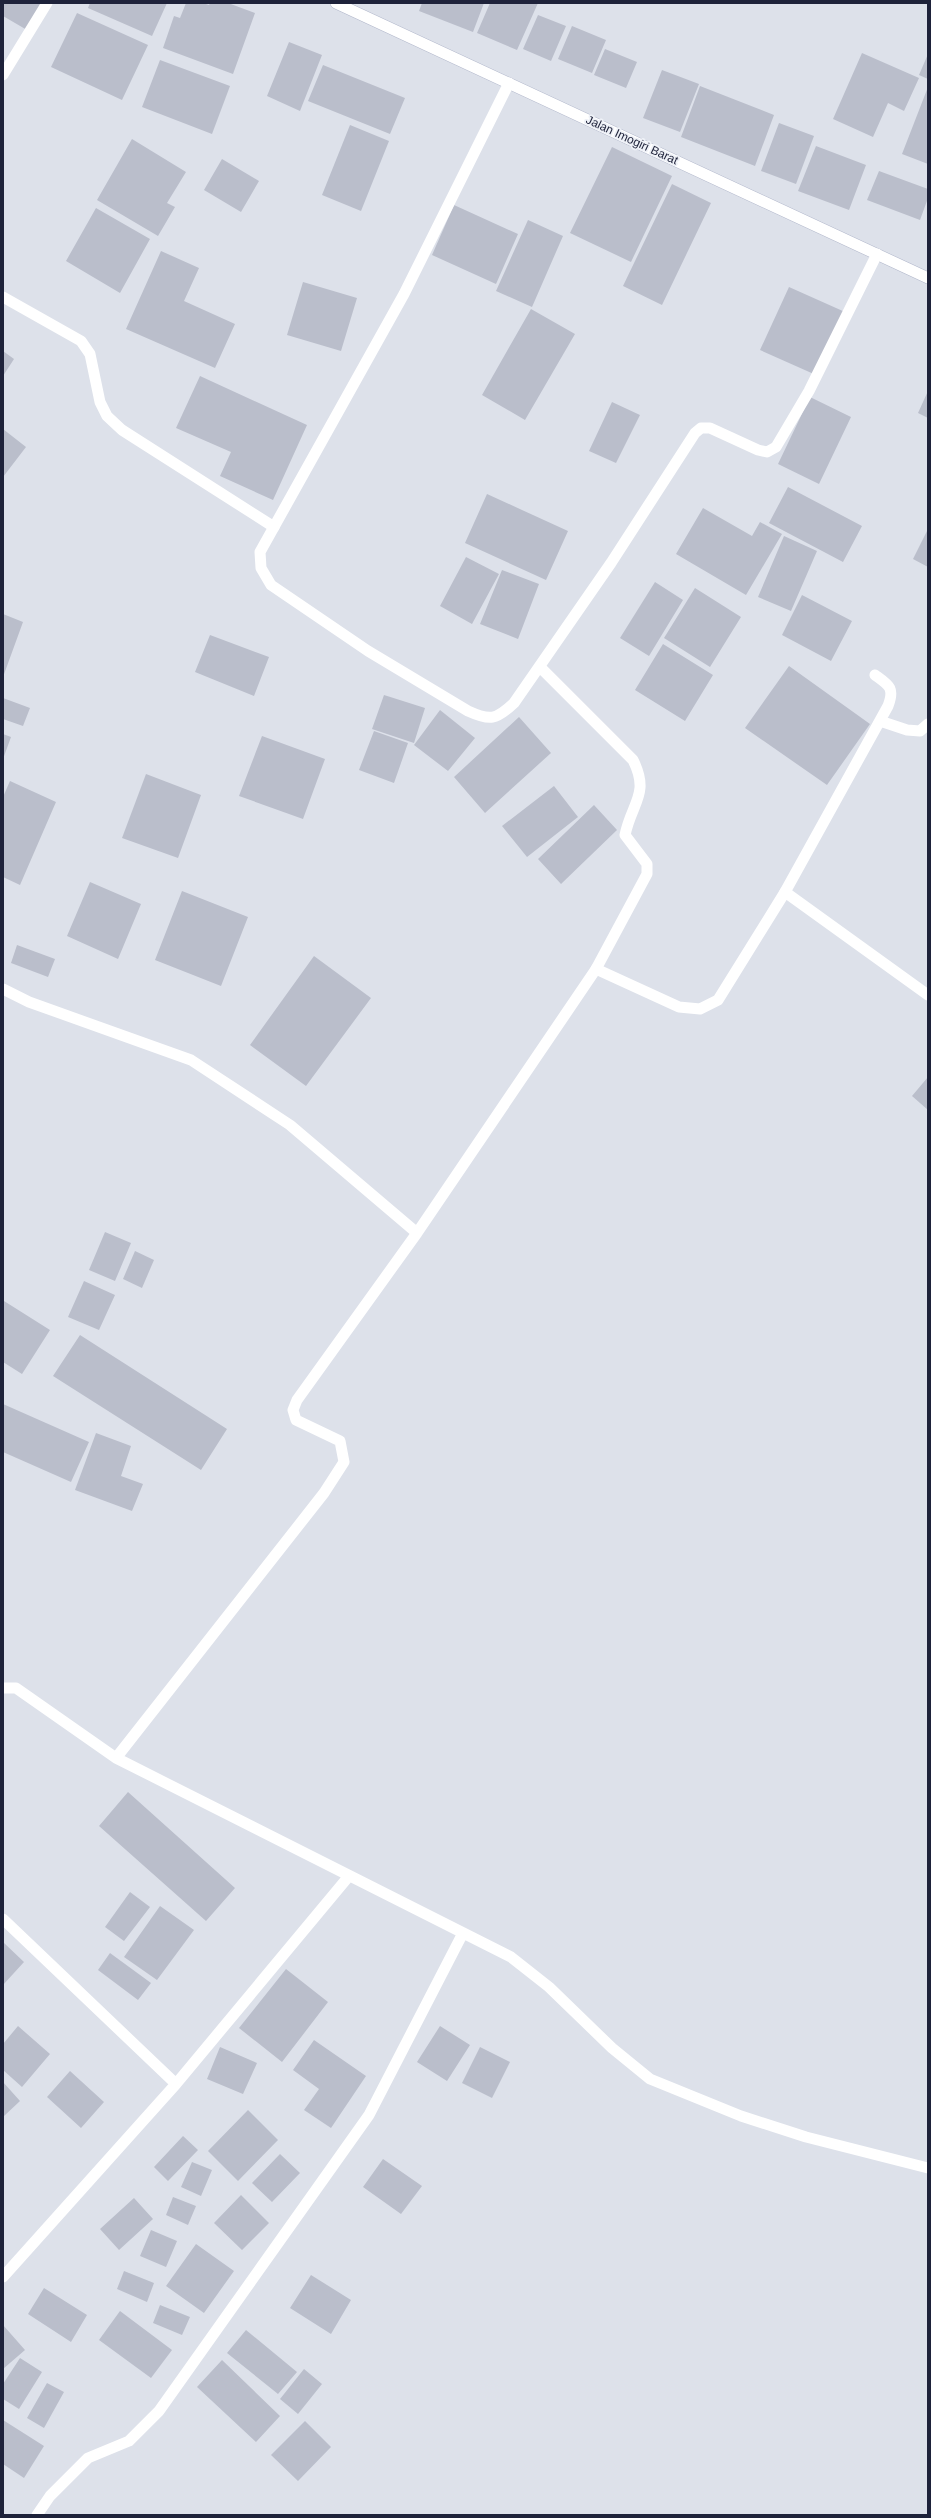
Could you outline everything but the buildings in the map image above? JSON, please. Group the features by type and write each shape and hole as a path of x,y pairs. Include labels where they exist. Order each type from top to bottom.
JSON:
{"street":[{"path":"3,75 47,3"},
{"name":"Jalan Imogiri Barat","path":"336,3 928,278"},
{"path":"509,83 404,294 260,552 261,568 271,585 368,651 468,711 486,719 502,715 514,703 540,668 695,433 701,428 710,428 758,450 767,452 776,447 809,391 877,254"},
{"path":"3,297 81,341 90,354 100,402 107,416 122,430 274,527"},
{"path":"116,1758 324,1493 344,1462 340,1441 296,1420 293,1410 297,1400 417,1233 596,969 647,874 647,864 625,835 628,821 641,793 640,774 633,760 540,668"},
{"path":"596,969 678,1007 700,1009 718,1000 785,892 880,721 892,696 889,685 876,675"},
{"path":"880,721 907,730 920,731 928,724"},
{"path":"785,892 928,995"},
{"path":"3,989 29,1002 191,1060 290,1125 417,1233"},
{"path":"3,1688 16,1688 116,1758 464,1934 516,1962 549,1987 612,2048 650,2079 741,2116 806,2137 928,2168"},
{"path":"3,2277 176,2084 350,1876"},
{"path":"3,1919 176,2084"},
{"path":"37,2515 50,2496 88,2458 128,2441 160,2411 369,2115 464,1934"}]}
